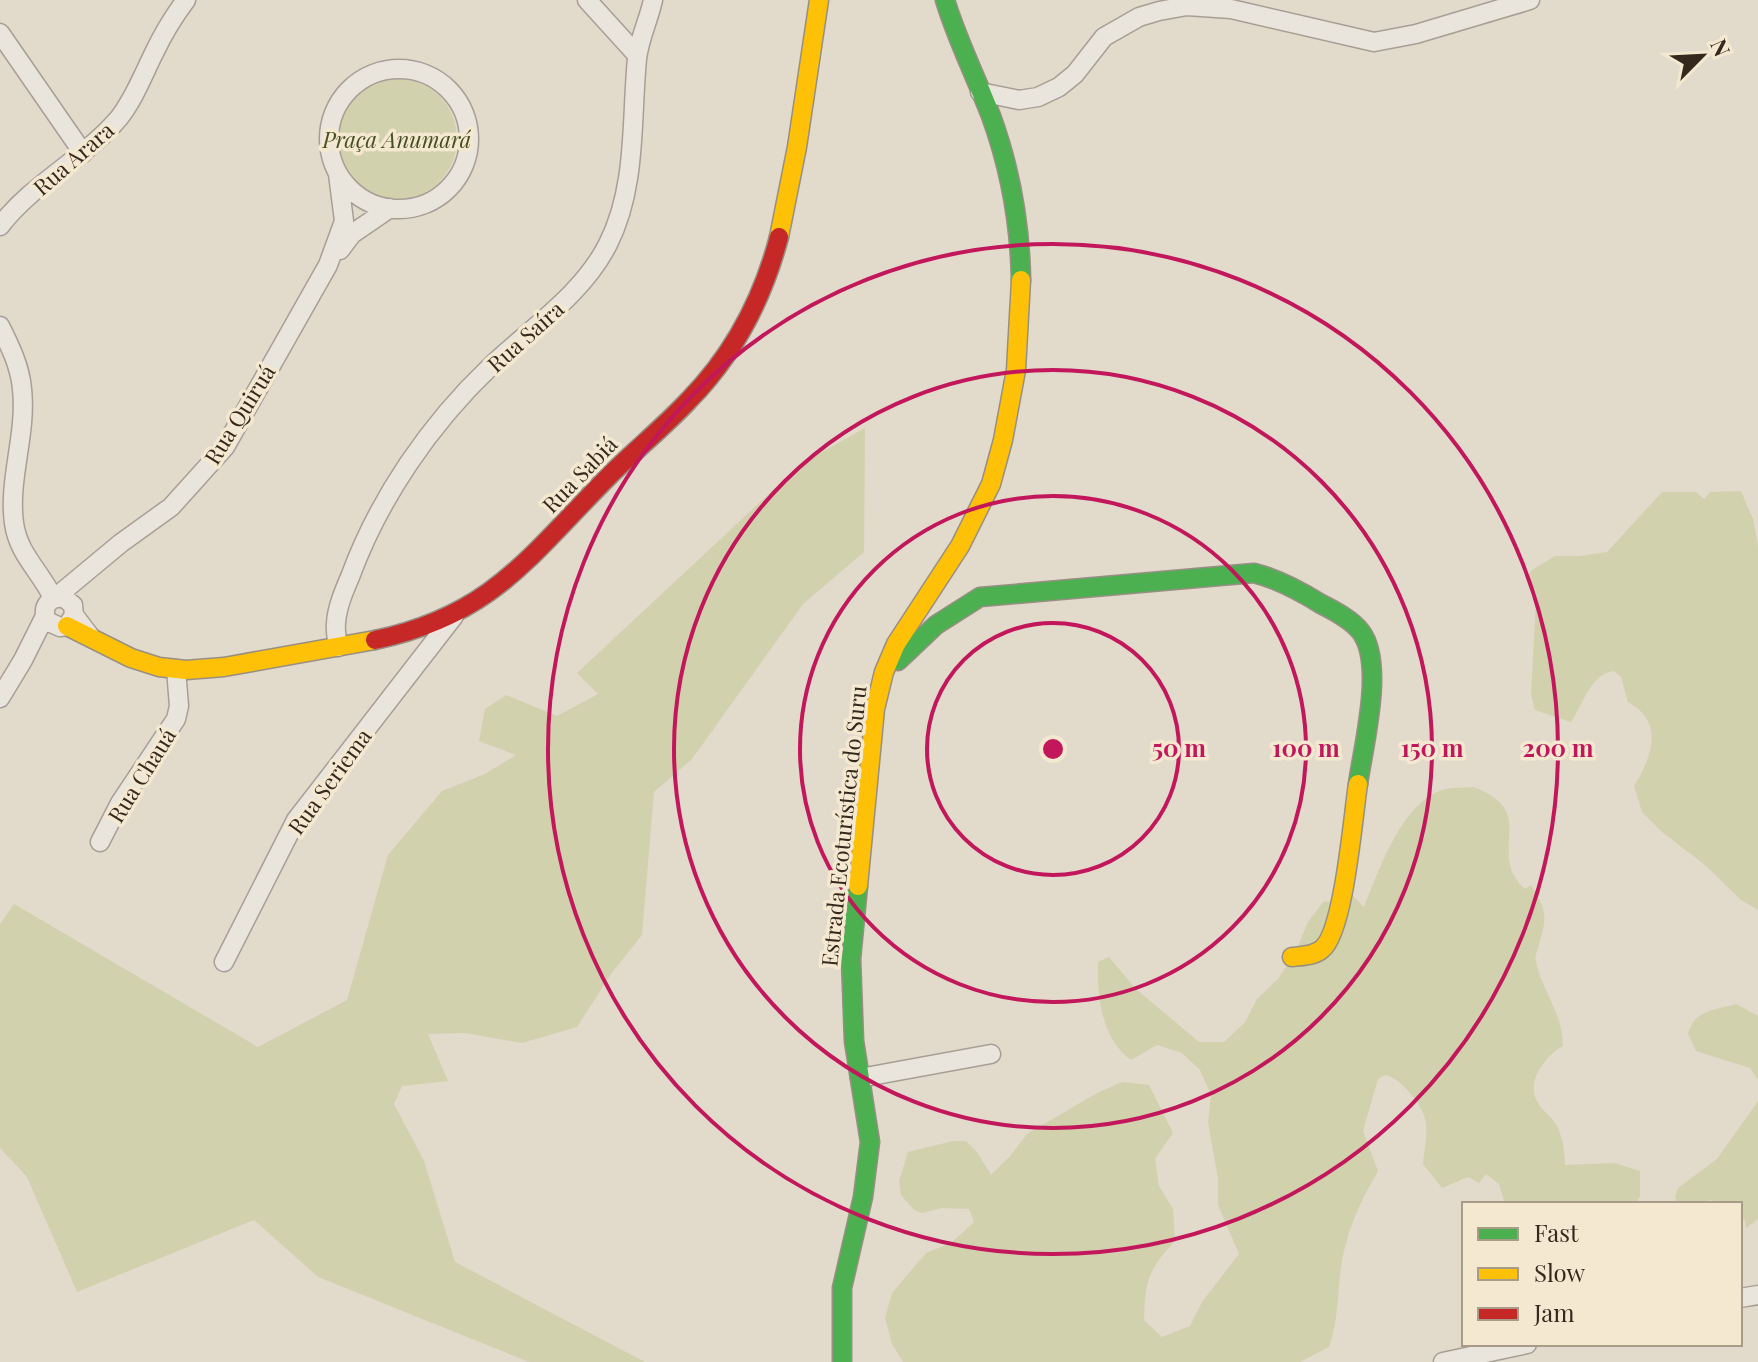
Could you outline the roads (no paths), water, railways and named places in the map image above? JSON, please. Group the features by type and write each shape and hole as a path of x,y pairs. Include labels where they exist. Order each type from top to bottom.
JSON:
{"street":[{"name":"Rua Arara","path":"0,226 42,185 83,153 128,106 172,19 186,0"},
{"path":"587,0 637,55"},
{"name":"Rua Saíra","path":"338,647 335,625 349,578 365,539 403,473 465,393 565,300 609,243 625,192 630,164 637,55 653,0"},
{"name":"Rua Sabiá","path":"59,611 95,643 176,669 204,670 418,630 456,614 483,598 528,561 608,477 687,403 714,372 742,328 762,288 788,197 804,111 819,0"},
{"name":"Estrada Ecoturística do Suru","path":"842,1362 842,1288 863,1197 870,1142 853,1027 851,959 875,709 893,648 950,563 987,493 1002,448 1018,362 1022,308 1020,230 1013,192 992,119 952,25 945,0"},
{"path":"980,92 1019,100 1038,97 1075,74 1104,37 1139,17 1187,6 1231,9 1374,42 1427,31 1530,0"},
{"path":"0,33 83,153"},
{"path":"328,265 344,221 338,174 330,151 330,126 339,104 354,85 375,73 399,69 423,73 444,84 460,103 469,126 469,150 462,173 446,192 426,205 402,210 362,199 348,188 338,174"},
{"path":"328,265 352,234 390,208"},
{"name":"Rua Quiruá","path":"0,698 23,660 87,572 171,507 225,447 328,265"},
{"path":"0,326 12,349 22,388 13,505 18,540 33,568 46,583 59,611"},
{"path":"882,678 918,640 959,607 980,597 999,594 1254,573 1343,617 1363,635 1373,667 1349,853 1332,936 1325,950 1308,958 1292,957"},
{"name":"Rua Seriema","path":"224,962 296,820 456,614"},
{"name":"Rua Chauá","path":"100,842 128,790 176,719 179,706 176,669"},
{"name":"Rua Chauá","path":"179,706 204,670"},
{"path":"860,1078 991,1054"},
{"path":"1443,1362 1518,1346"}],"park label":[{"name":"Praça Anumará","path":"397,139"}]}
